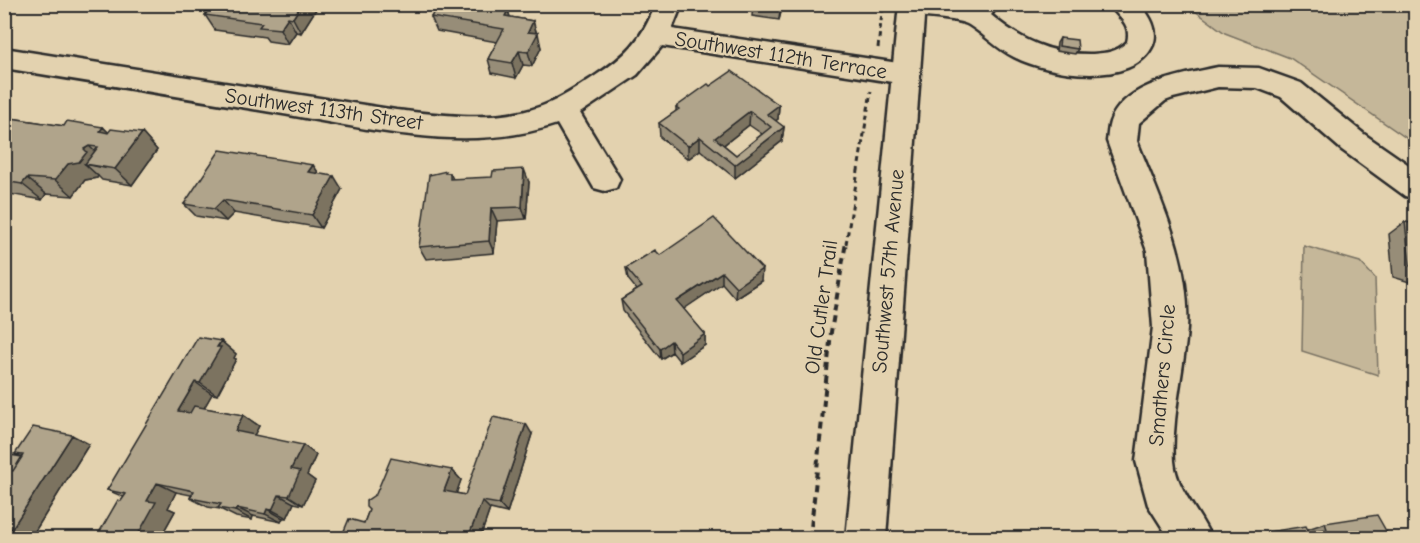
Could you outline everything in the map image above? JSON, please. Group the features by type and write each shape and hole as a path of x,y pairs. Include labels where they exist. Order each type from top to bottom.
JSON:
{"street":[{"name":"Southwest 113th Street","path":"4,58 306,108 429,125 501,124 543,117 563,109 638,60 657,36 669,4"},
{"path":"902,5 981,10 998,36 1033,54 1048,60 1094,63 1126,57 1137,48 1144,34 1137,16 1122,4"},
{"name":"Southwest 57th Avenue","path":"866,538 905,74 902,5"},
{"name":"Southwest 112th Terrace","path":"657,36 905,74"},
{"path":"1126,57 1167,89"},
{"name":"Smathers Circle","path":"1191,538 1167,501 1157,472 1157,429 1170,327 1166,272 1157,231 1125,152 1122,131 1129,115 1155,94 1167,89 1218,77 1259,78 1291,90 1318,114 1416,187"},
{"path":"563,109 605,179"},
{"path":"1318,114 1322,136 1347,163 1378,188 1403,200 1416,201"}],"path":[{"path":"877,57 902,5"},
{"name":"Old Cutler Trail","path":"810,538 831,332 873,82"}],"shaded area":[{"path":"1187,5 1415,5 1415,144 1290,58 1225,33"},
{"path":"1304,246 1360,262 1375,278 1378,375 1302,351"}],"building":[{"path":"213,4 302,4 293,18 288,17 280,29 259,27 262,23 205,15"},
{"path":"753,4 781,4 780,10 753,6"},
{"path":"438,5 475,10 478,5 508,10 505,16 533,21 528,32 538,33 528,52 519,51 512,63 488,59 504,29 431,17"},
{"path":"1060,38 1077,40 1078,49 1059,46"},
{"path":"732,71 779,105 767,114 784,127 735,165 700,137 688,146 659,123 679,109 676,107 708,84 710,86","holes":["750,111 771,127 736,155 715,138"]},
{"path":"4,117 64,126 67,121 103,127 100,131 108,133 111,129 142,133 115,169 85,164 98,147 89,146 84,149 87,152 79,162 68,164 55,180 27,178 22,184 4,181"},
{"path":"220,150 313,165 308,172 334,176 312,215 223,200 214,209 184,204"},
{"path":"524,169 522,207 491,208 489,241 419,247 429,175 446,171 445,173 450,173 450,179 492,177 493,171"},
{"path":"714,218 762,269 736,287 722,272 677,301 705,334 680,352 671,341 660,349 621,300 642,287 626,268 655,250 660,255"},
{"path":"1405,222 1416,224 1416,267 1410,265"},
{"path":"198,337 221,341 217,347 221,347 200,383 195,382 178,411 190,413 194,406 243,415 235,431 303,445 291,469 300,471 289,496 279,495 272,510 267,509 265,514 237,508 235,511 218,508 221,504 190,498 194,491 157,483 147,501 156,502 136,538 96,538 118,500 121,501 126,494 107,490"},
{"path":"493,417 526,424 499,504 482,501 468,538 341,538 349,519 364,523 369,510 366,507 366,501 376,494 391,458 452,470 444,491 465,495"},
{"path":"33,427 72,435 11,530 4,529 4,469 13,471 23,455 15,454"},
{"path":"4,454 22,457 13,471 4,469"},
{"path":"1377,515 1390,538 1271,538 1268,532 1306,526 1309,532 1327,529 1325,523"}]}
